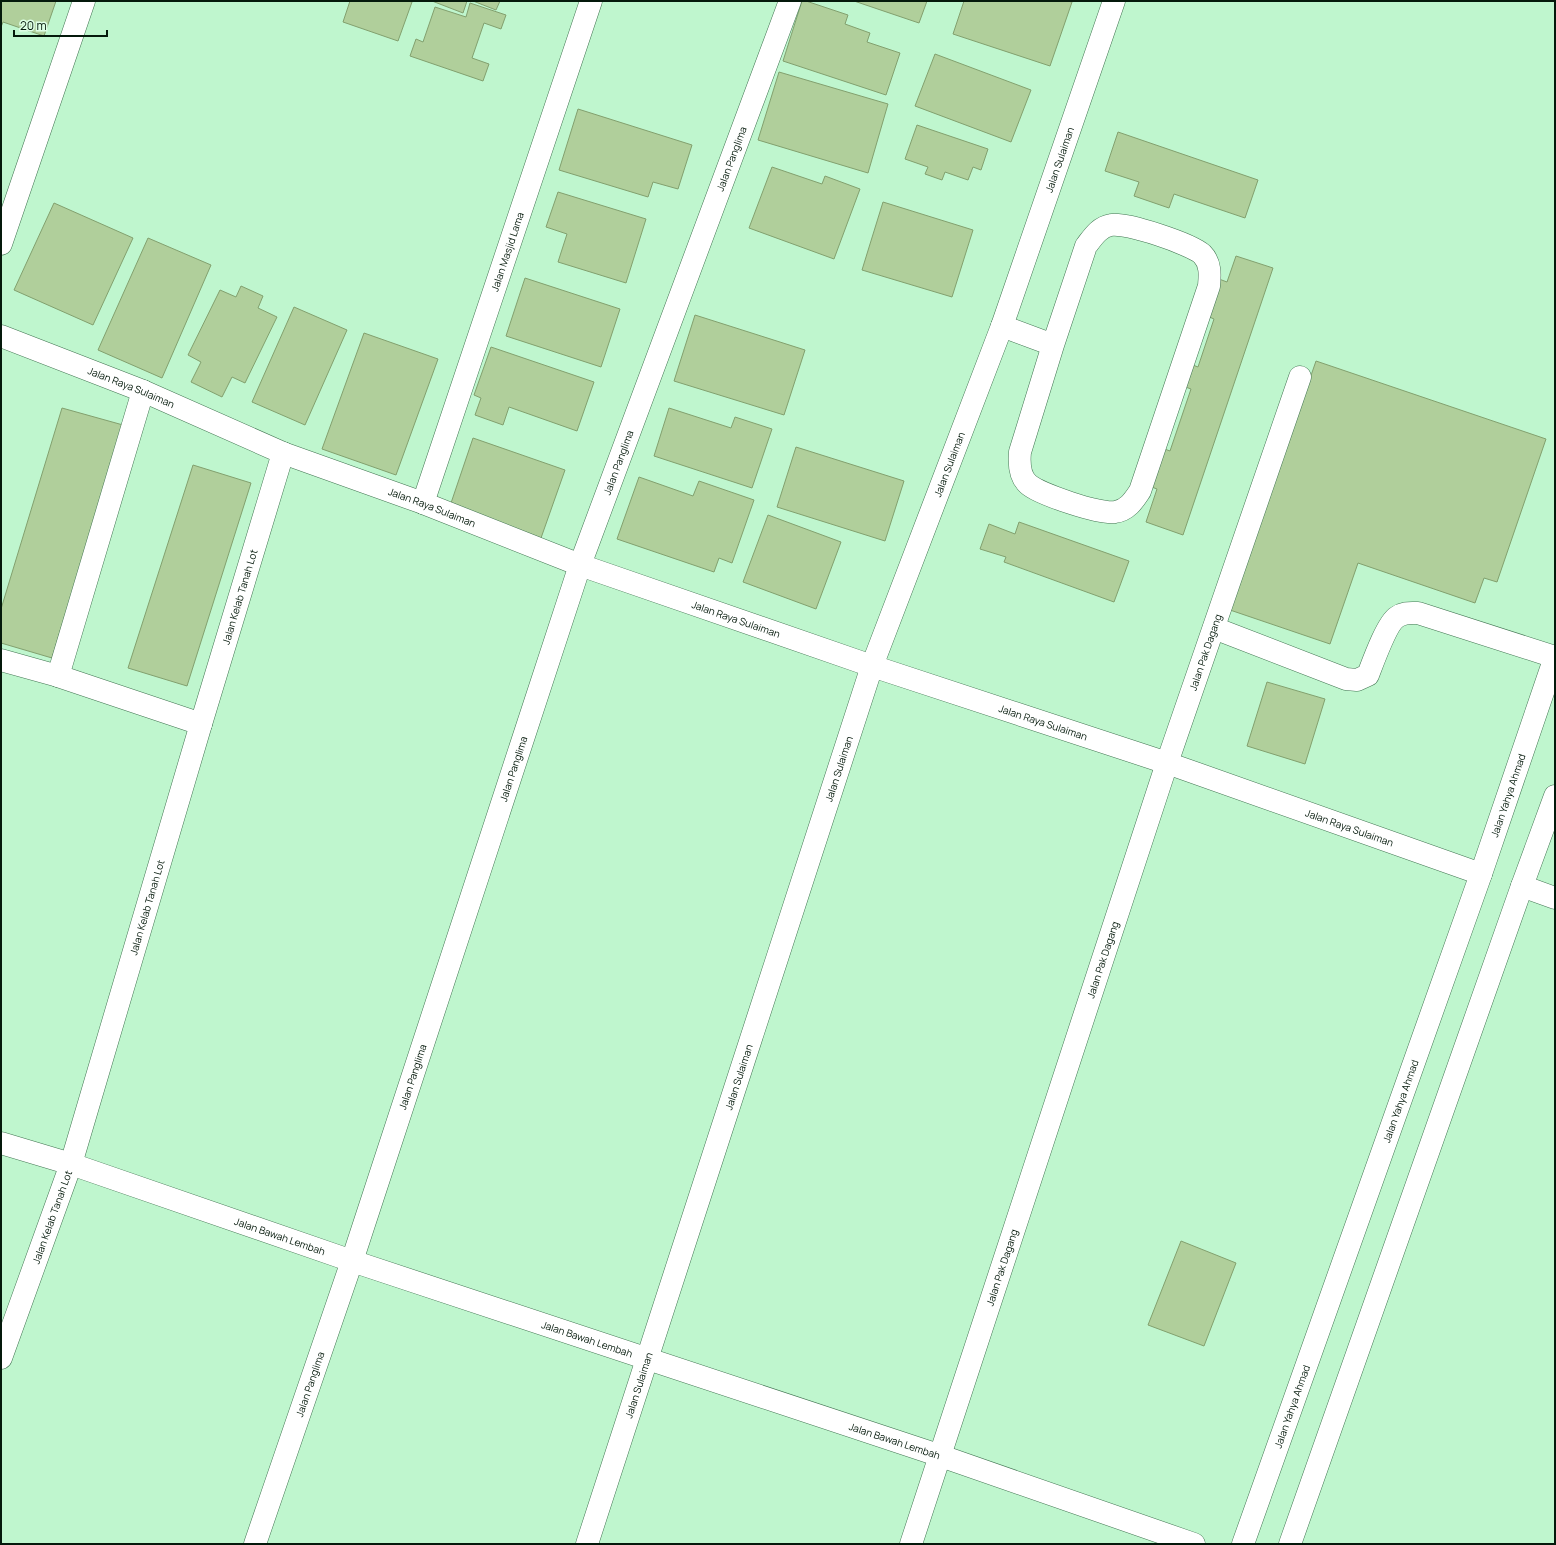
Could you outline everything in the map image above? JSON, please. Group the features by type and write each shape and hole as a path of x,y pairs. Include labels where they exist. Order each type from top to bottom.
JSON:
{"street":[{"path":"1,244 84,1"},
{"name":"Jalan Masjid Lama","path":"423,503 591,1"},
{"name":"Jalan Panglima","path":"255,1544 352,1261 580,565 790,1"},
{"name":"Jalan Sulaiman","path":"587,1544 872,666 1002,326 1114,1"},
{"path":"1111,225 1127,226 1188,246 1202,255 1210,270 1209,286 1140,491 1131,505 1116,512 1099,511 1040,492 1027,483 1019,468 1020,452 1053,345 1086,246 1096,232 1111,225"},
{"path":"1002,326 1053,345"},
{"name":"Jalan Raya Sulaiman","path":"1,336 143,392 283,453 423,503 580,565 872,666 1167,762 1481,874"},
{"name":"Jalan Pak Dagang","path":"911,1544 1167,762 1300,377"},
{"path":"58,676 143,392"},
{"name":"Jalan Kelab Tanah Lot","path":"1,1358 71,1164 200,724 283,453"},
{"path":"1214,628 1346,679 1357,680 1368,675 1389,626 1396,617 1406,612 1418,613 1555,657"},
{"name":"Jalan Yahya Ahmad","path":"1242,1544 1481,874 1555,657"},
{"path":"1,660 58,676 200,724"},
{"path":"1290,1544 1555,796"},
{"path":"1522,886 1555,898"},
{"name":"Jalan Bawah Lembah","path":"1,1143 71,1164 352,1261 941,1456 1194,1544"}],"building":[{"path":"1,1 56,1 44,36 3,22 1,27"},
{"path":"350,1 412,2 398,41 343,22"},
{"path":"432,1 467,1 463,13"},
{"path":"473,1 500,1 496,10"},
{"path":"802,1 848,15 845,24 870,33 867,42 900,53 886,95 783,61"},
{"path":"854,1 927,1 919,23"},
{"path":"964,1 1072,2 1050,66 953,34"},
{"path":"470,3 506,15 501,29 484,23 472,58 489,64 483,81 410,56 416,39 423,42 435,7 466,17"},
{"path":"935,54 1031,90 1011,142 915,106"},
{"path":"779,72 888,104 868,173 758,140"},
{"path":"578,109 692,145 678,189 653,182 648,197 559,170"},
{"path":"917,125 988,149 981,170 973,167 968,180 945,172 942,180 925,174 928,167 905,159"},
{"path":"1118,132 1258,180 1245,218 1174,194 1169,208 1134,196 1139,182 1105,171"},
{"path":"772,167 822,184 825,176 860,189 834,259 749,228"},
{"path":"558,192 646,219 626,283 558,262 567,234 546,227"},
{"path":"883,202 973,230 952,297 862,270"},
{"path":"54,203 133,238 93,325 14,290"},
{"path":"148,238 211,265 162,378 98,350"},
{"path":"1236,256 1273,268 1183,535 1146,522 1157,489 1149,486 1162,448 1170,451 1191,389 1183,386 1190,364 1198,367 1214,319 1207,316 1219,279 1227,282"},
{"path":"525,278 620,309 601,367 506,336"},
{"path":"241,286 263,296 258,308 277,317 245,383 232,377 222,397 191,382 201,362 188,355 220,290 236,297"},
{"path":"294,307 347,330 305,425 252,402"},
{"path":"695,315 805,350 784,415 674,381"},
{"path":"364,333 438,359 396,475 322,449"},
{"path":"491,347 594,382 577,431 509,407 503,425 475,415 481,398 474,395"},
{"path":"1316,361 1546,439 1497,582 1484,578 1475,603 1358,563 1330,644 1230,610"},
{"path":"62,408 123,425 52,658 1,643 1,609"},
{"path":"669,408 731,428 735,417 772,429 752,488 654,456"},
{"path":"473,438 565,470 541,538 450,506"},
{"path":"796,447 904,481 885,541 777,507"},
{"path":"193,465 251,483 187,686 128,668"},
{"path":"639,477 693,496 699,481 754,500 732,563 719,558 714,572 617,539"},
{"path":"768,515 841,542 816,609 743,582"},
{"path":"1019,522 1129,561 1114,602 1004,562 1006,557 980,549 989,524 1015,534"},
{"path":"1267,682 1325,699 1305,764 1247,746"},
{"path":"1181,1241 1236,1263 1204,1346 1148,1325"}]}
